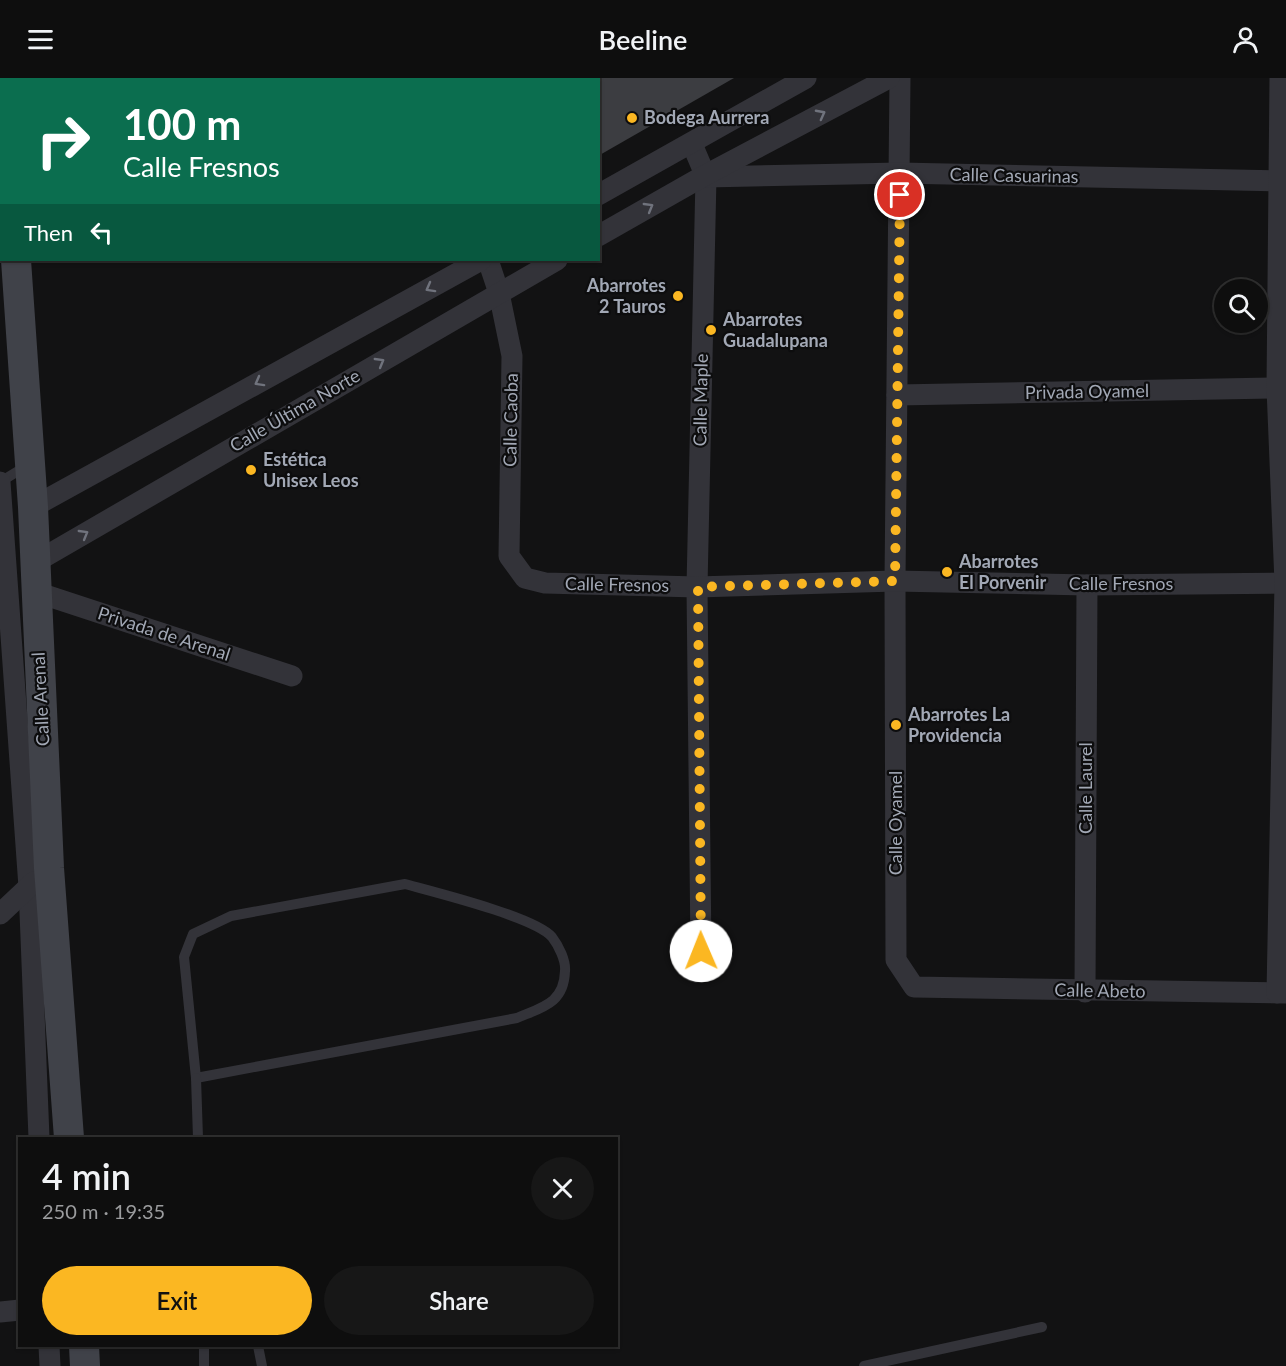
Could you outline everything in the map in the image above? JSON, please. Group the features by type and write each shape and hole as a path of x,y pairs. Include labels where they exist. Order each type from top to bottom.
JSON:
{"street":[{"path":"600,194 806,78"},
{"path":"600,235 889,78"},
{"name":"Calle Oyamel","path":"900,78 895,581 896,960 914,987"},
{"path":"1280,78 1283,181 1277,388 1286,583 1282,993"},
{"name":"Calle Maple","path":"692,144 706,176 698,587 701,951"},
{"name":"Calle Casuarinas","path":"706,176 900,173 1283,181"},
{"name":"Calle Arenal","path":"16,261 33,507 35,578 39,878 39,1137"},
{"path":"33,507 479,261"},
{"name":"Calle Caoba","path":"488,261 499,293 512,356 509,556 525,578"},
{"name":"Calle Última Norte","path":"35,578 499,293 555,261"},
{"name":"Privada Oyamel","path":"897,395 1277,388"},
{"name":"Calle Arenal","path":"0,482 39,878 69,1137"},
{"name":"Privada de Arenal","path":"35,578 292,676"},
{"name":"Calle Fresnos","path":"525,578 545,584 698,587 895,581 1087,585 1286,583"},
{"name":"Calle Laurel","path":"1085,992 1087,585"},
{"path":"0,915 39,878"},
{"name":"Calle Abeto","path":"914,987 1085,992 1282,993"},
{"path":"0,1312 18,1310"},
{"path":"49,1347 50,1366"},
{"path":"84,1347 85,1366"}],"lane":[{"path":"0,482 30,464"},
{"path":"195,1078 518,1018 553,1003 565,985 566,963 551,936 511,915 405,884 231,916 193,934 184,957 198,1137"},
{"path":"864,1366 1042,1327"},
{"path":"204,1347 204,1366"},
{"path":"258,1347 262,1366"}],"building":[{"name":"Bodega Aurrera","path":"600,78 734,78 600,155"}],"place":[{"name":"Bodega Aurrera","path":"632,118"},
{"name":"Abarrotes 2 Tauros","path":"678,296"},
{"name":"Abarrotes Guadalupana","path":"711,330"},
{"name":"Estética Unisex Leos","path":"251,470"},
{"name":"Abarrotes El Porvenir","path":"947,572"},
{"name":"Abarrotes La Providencia","path":"896,725"}],"route":[{"path":"701,951 698,587 895,581 900,195"}]}
